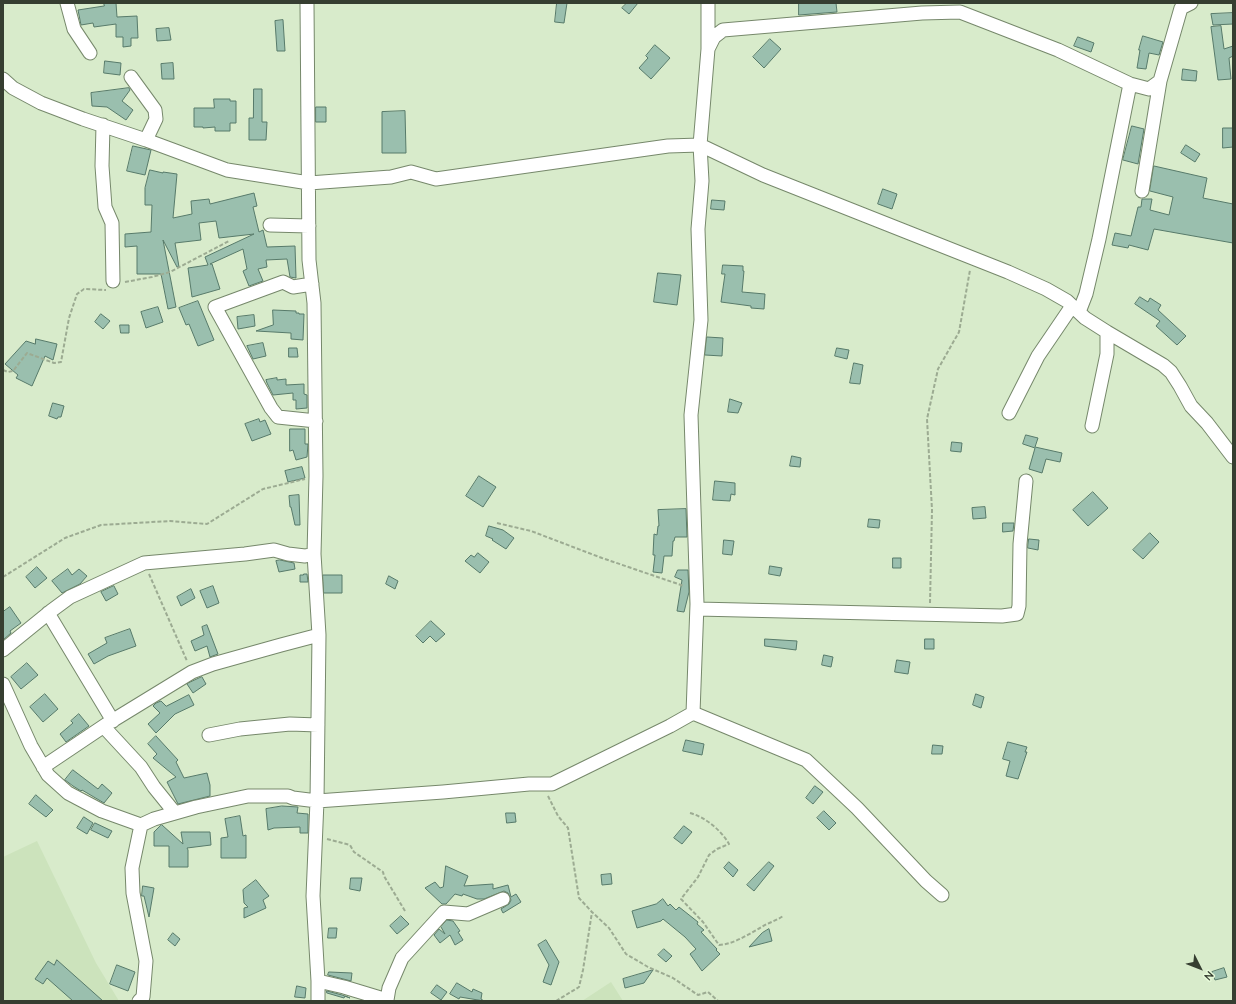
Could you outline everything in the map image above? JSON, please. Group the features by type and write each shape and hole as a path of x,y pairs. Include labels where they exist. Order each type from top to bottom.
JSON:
{"street":[{"path":"67,3 74,30 90,53"},
{"path":"307,3 309,260 314,303 316,421 314,554 319,635 317,801 312,896 318,1001"},
{"path":"693,714 697,590 691,415 701,320 698,229 702,181 700,145 708,49 708,3"},
{"path":"1142,191 1160,81 1181,8 1191,3"},
{"path":"708,49 714,37 723,30 922,13 943,8 960,12 1058,50 1130,84 1149,90 1160,81"},
{"path":"131,77 155,110 156,119 146,140"},
{"path":"3,79 13,88 41,103 227,170 309,183 391,177 411,172 436,179 668,146 700,145 763,175 1046,289 1067,302 1107,332 1163,365 1171,372 1191,406 1207,423 1233,457"},
{"path":"1009,413 1038,356 1086,294 1099,239 1130,84"},
{"path":"102,125 102,172 105,207 112,223 113,281"},
{"path":"270,225 309,226"},
{"path":"312,284 293,287 283,282 215,307 271,408 278,417 316,421"},
{"path":"1092,426 1107,354 1107,332"},
{"path":"697,608 1002,616 1017,614 1019,606 1020,544 1026,481"},
{"path":"3,650 70,597 144,563 274,550 288,554 305,556 314,554"},
{"path":"48,613 108,724 175,813"},
{"path":"43,767 108,724 192,672 250,653 319,635"},
{"path":"3,684 31,746 48,775 68,793 102,811 141,825 154,819 196,806 248,796 288,796 317,801 552,784 693,714 806,760 858,808 926,881 942,895"},
{"path":"208,735 240,729 290,724 318,725"},
{"path":"139,1001 143,997 146,961 133,893 132,868 141,825"},
{"path":"318,981 387,1000 389,988 402,958 444,912 468,914 504,899"}],"path":[{"path":"3,370 13,372 27,353 54,363 60,362 69,318 77,294 84,289 111,290 113,281 123,282 162,275 229,241"},
{"path":"930,614 932,510 927,419 938,369 959,332 972,258"},
{"path":"3,577 65,538 101,525 170,521 207,524 264,489 316,476"},
{"path":"497,523 531,531 602,558 697,590"},
{"path":"144,563 160,596 192,672"},
{"path":"542,784 558,816 568,828 579,898 609,928 626,954 648,967 673,978 698,995 708,992 718,1001"},
{"path":"690,812 698,815 714,827 724,836 728,844 709,855 698,876 681,899 703,922 719,946 733,942 783,916"},
{"path":"315,836 350,845 354,852 383,872 405,911"},
{"path":"556,1001 579,987 592,912"}],"shaded area":[{"path":"37,841 96,963 119,1001 3,1001 3,857"},
{"path":"611,982 623,1001 582,1001"}],"building":[{"path":"104,3 116,3 117,17 137,16 138,38 131,38 131,46 123,47 123,37 116,37 116,24 94,27 93,23 81,25 78,10 104,6"},
{"path":"557,3 567,3 564,23 555,22"},
{"path":"627,3 638,3 629,14 622,8"},
{"path":"799,3 836,3 837,12 799,15"},
{"path":"1233,13 1233,24 1213,25 1211,14"},
{"path":"283,20 285,51 277,51 275,21"},
{"path":"1221,26 1224,49 1233,46 1233,56 1229,58 1231,79 1218,80 1211,27"},
{"path":"169,28 171,40 157,41 156,29"},
{"path":"1143,36 1163,42 1159,55 1149,53 1146,69 1137,68 1139,50"},
{"path":"1078,37 1094,43 1091,52 1074,46"},
{"path":"770,39 781,49 764,68 753,57"},
{"path":"655,45 670,58 651,79 639,68 648,58 646,56"},
{"path":"105,61 121,63 120,75 104,73"},
{"path":"173,63 174,79 162,79 161,64"},
{"path":"1183,69 1197,71 1196,81 1182,80"},
{"path":"129,88 130,90 122,101 133,110 126,120 107,107 92,106 91,93"},
{"path":"254,89 262,89 262,122 267,122 266,140 249,140 249,118 253,118"},
{"path":"214,99 230,99 230,101 236,101 236,123 230,123 230,131 215,131 215,127 194,127 194,108 214,108"},
{"path":"316,107 326,107 326,122 316,122"},
{"path":"405,111 406,153 382,153 382,112"},
{"path":"1132,126 1144,129 1138,164 1123,160"},
{"path":"1223,128 1233,128 1233,147 1223,148"},
{"path":"1186,145 1200,154 1195,162 1181,153"},
{"path":"133,146 151,150 145,175 127,171"},
{"path":"1154,166 1207,178 1203,198 1233,204 1233,243 1154,229 1148,250 1129,245 1128,248 1112,245 1115,233 1131,236 1138,207 1141,207 1142,199 1152,199 1150,210 1169,215 1173,197 1150,191"},
{"path":"150,170 177,174 173,218 192,214 191,201 209,199 210,204 254,193 257,206 253,207 259,232 263,230 267,247 295,246 296,278 290,277 287,259 266,260 267,267 258,269 263,281 249,286 243,271 247,269 243,249 210,264 212,264 220,289 192,297 188,268 208,265 205,257 254,234 219,238 216,221 199,223 201,240 175,243 179,267 177,267 163,240 176,307 168,309 161,274 137,274 137,246 125,247 125,234 151,232 152,205 145,205 145,188"},
{"path":"883,189 897,194 892,209 878,204"},
{"path":"712,200 725,201 724,210 711,209"},
{"path":"723,265 743,266 742,292 765,294 764,309 721,302 725,274 722,274"},
{"path":"658,273 681,275 677,305 654,302"},
{"path":"1140,297 1148,302 1150,298 1161,305 1158,310 1186,336 1177,345 1156,326 1160,321 1135,304"},
{"path":"198,301 214,340 198,346 189,324 186,325 179,308"},
{"path":"158,307 163,322 146,328 141,312"},
{"path":"273,310 296,311 296,313 304,314 303,340 291,339 291,333 256,331 273,325"},
{"path":"101,314 110,321 103,329 95,322"},
{"path":"254,315 255,326 238,329 237,317"},
{"path":"120,325 129,325 129,333 121,333"},
{"path":"707,337 723,338 722,356 705,355"},
{"path":"36,339 57,344 53,360 45,356 32,386 16,378 18,375 5,364 26,341 35,344"},
{"path":"263,343 266,356 253,359 247,346"},
{"path":"289,348 297,348 298,357 289,357"},
{"path":"837,348 849,350 847,359 835,356"},
{"path":"854,363 863,365 860,384 850,383"},
{"path":"277,378 277,380 286,379 286,385 304,384 304,394 307,395 307,408 296,409 296,400 293,400 293,393 273,395 266,380"},
{"path":"730,399 742,403 738,413 728,412"},
{"path":"53,403 64,406 61,417 58,417 57,419 49,416"},
{"path":"259,419 260,422 265,420 271,434 252,441 245,424"},
{"path":"290,429 305,429 305,444 308,444 307,457 296,460 293,450 290,451"},
{"path":"1026,435 1038,438 1035,447 1062,453 1060,462 1046,459 1042,473 1029,469 1035,448 1023,444"},
{"path":"952,442 962,443 961,452 951,451"},
{"path":"792,456 801,458 800,467 790,466"},
{"path":"302,467 305,478 288,482 285,471"},
{"path":"479,476 496,487 483,507 466,496"},
{"path":"715,481 735,483 735,495 731,494 730,501 713,500"},
{"path":"1093,492 1108,508 1088,526 1073,510"},
{"path":"299,495 300,525 295,525 290,507 289,496"},
{"path":"985,507 986,518 973,519 972,508"},
{"path":"686,509 687,537 675,537 673,541 672,556 664,556 662,573 653,572 655,555 653,555 654,534 657,535 659,526 658,510"},
{"path":"869,519 880,520 879,528 868,527"},
{"path":"1003,523 1014,523 1013,531 1003,532"},
{"path":"489,526 503,530 514,538 506,549 492,540 493,539 486,536"},
{"path":"1150,533 1159,542 1143,559 1133,550"},
{"path":"1029,539 1039,540 1038,550 1028,548"},
{"path":"724,540 734,541 732,555 723,554"},
{"path":"478,553 489,562 480,573 465,561 471,555 474,557"},
{"path":"893,558 901,558 901,568 893,568"},
{"path":"280,560 294,563 295,569 279,572 276,561"},
{"path":"770,566 782,568 780,576 769,574"},
{"path":"37,567 47,578 35,588 26,577"},
{"path":"68,569 72,575 79,569 87,576 80,584 62,593 52,581"},
{"path":"678,570 688,570 689,592 684,612 677,611 682,580 675,577"},
{"path":"307,574 308,582 300,582 300,575"},
{"path":"323,575 342,575 342,593 324,593"},
{"path":"389,576 398,581 395,589 386,584"},
{"path":"114,586 118,594 106,601 101,592"},
{"path":"213,586 219,603 207,608 200,591"},
{"path":"191,589 195,598 181,606 177,597"},
{"path":"10,607 21,623 10,631 11,633 3,640 3,612"},
{"path":"431,621 445,634 436,642 430,636 423,643 416,636"},
{"path":"207,625 218,654 210,657 207,646 195,651 191,641 204,635 202,627"},
{"path":"130,629 136,646 108,656 94,664 88,654 107,643 105,638"},
{"path":"765,639 797,641 796,650 765,646"},
{"path":"925,639 934,639 934,649 925,649"},
{"path":"824,655 833,657 831,667 822,665"},
{"path":"897,660 910,662 908,674 895,672"},
{"path":"27,663 38,675 21,689 11,677"},
{"path":"202,677 206,684 193,693 187,684"},
{"path":"45,694 58,709 43,722 30,707"},
{"path":"976,694 984,697 981,708 973,705"},
{"path":"189,695 194,705 175,714 156,733 148,724 160,713 153,706 161,701 166,706"},
{"path":"79,714 89,726 66,742 60,734 73,723 71,721"},
{"path":"156,736 178,760 176,762 184,778 207,773 210,785 210,796 178,804 167,782 176,777 153,758 157,754 148,744"},
{"path":"686,740 704,744 702,755 683,751"},
{"path":"1008,742 1027,747 1025,752 1027,752 1018,779 1006,776 1010,761 1003,759"},
{"path":"933,745 943,746 942,754 932,754"},
{"path":"73,770 98,789 102,784 112,793 104,803 82,790 81,791 65,780"},
{"path":"815,786 823,792 813,804 806,798"},
{"path":"36,795 53,810 46,817 29,804"},
{"path":"282,806 298,807 297,813 308,814 308,833 300,833 300,827 274,828 268,830 266,809"},
{"path":"824,811 836,823 829,830 817,818"},
{"path":"506,813 515,813 516,822 507,823"},
{"path":"240,816 243,836 246,835 246,858 221,858 221,838 228,837 225,819"},
{"path":"84,817 93,823 87,834 77,828"},
{"path":"95,823 112,831 108,838 91,830"},
{"path":"162,825 183,844 181,832 210,832 211,845 187,848 188,867 169,867 169,846 154,846 154,832"},
{"path":"684,826 692,832 682,844 674,838"},
{"path":"729,862 738,870 733,877 724,868"},
{"path":"769,862 774,866 754,891 747,885"},
{"path":"446,866 468,876 464,886 493,884 493,889 508,885 511,897 516,894 521,902 503,913 501,909 509,904 511,900 508,893 504,891 484,899 477,899 463,894 462,896 455,894 446,904 442,904 425,888 435,882 440,888 443,887"},
{"path":"611,874 612,884 602,885 601,875"},
{"path":"351,878 362,878 360,891 350,889"},
{"path":"256,880 269,896 263,900 266,908 244,918 244,908 248,907 244,903 243,890"},
{"path":"143,886 154,888 149,917 144,896 142,896"},
{"path":"663,899 668,906 670,904 676,910 679,907 698,922 697,924 704,930 701,932 720,954 702,971 690,954 696,949 685,937 663,919 661,921 637,928 632,911 656,904"},
{"path":"401,916 409,924 397,934 390,926"},
{"path":"447,920 453,921 460,931 458,932 463,940 455,945 450,935 440,943 434,935 439,929 445,934 441,927"},
{"path":"329,928 337,928 336,938 328,938"},
{"path":"769,929 772,941 749,947 762,933"},
{"path":"173,933 180,939 175,946 168,940"},
{"path":"546,940 559,962 551,985 543,982 549,965 538,945"},
{"path":"664,949 672,956 666,962 658,955"},
{"path":"57,960 103,1001 73,1001 47,978 43,984 35,979 48,961 54,965"},
{"path":"117,965 135,972 128,991 110,984"},
{"path":"1224,968 1227,977 1215,980 1212,972"},
{"path":"653,970 644,983 625,988 623,979"},
{"path":"329,972 352,973 351,981 328,975"},
{"path":"457,983 472,992 473,989 482,993 481,999 484,1001 460,997 459,999 450,994"},
{"path":"437,985 447,992 441,1000 431,993"},
{"path":"297,986 306,988 305,998 295,997"},
{"path":"327,991 345,996 344,998 327,993"}]}
